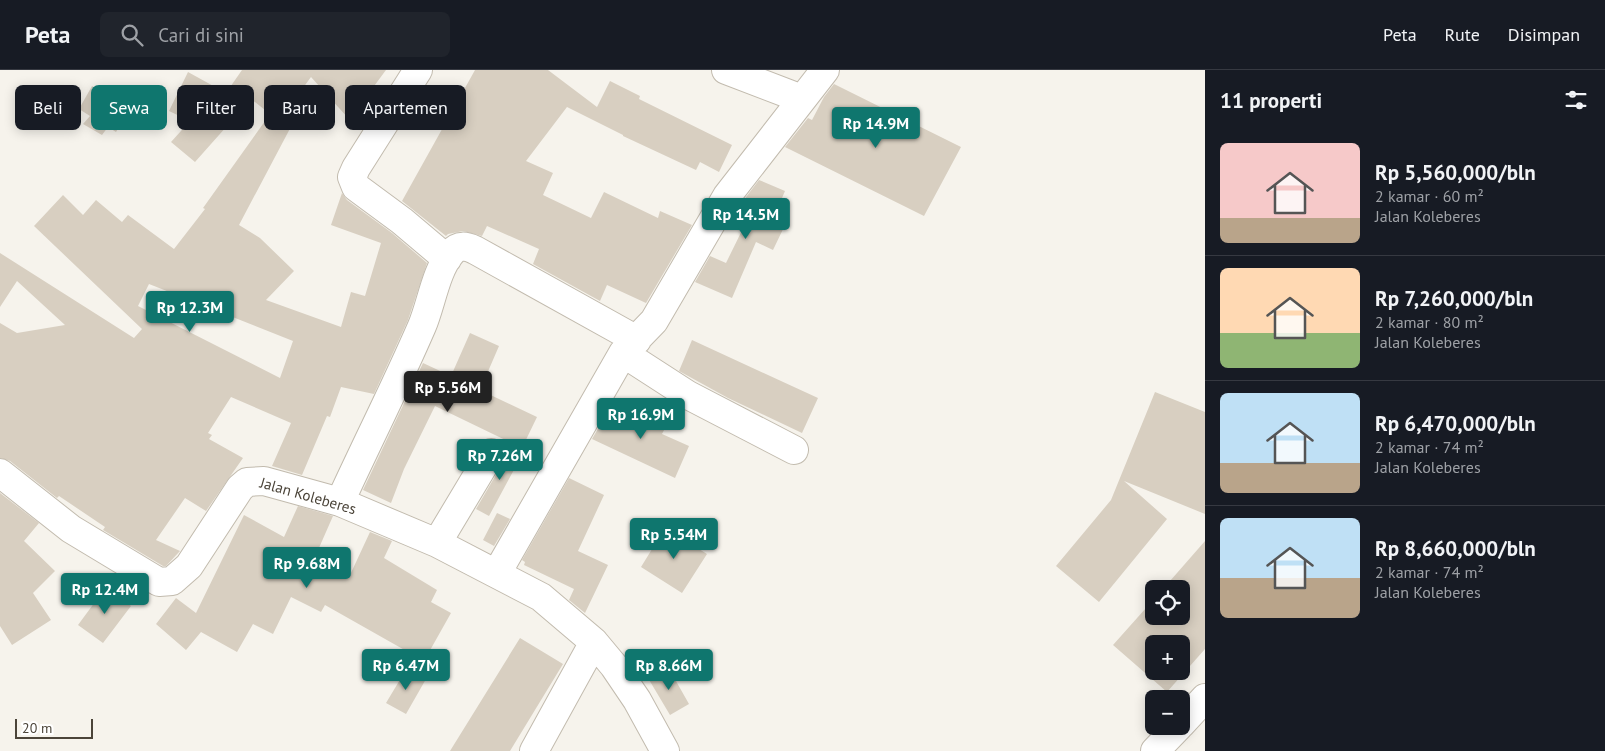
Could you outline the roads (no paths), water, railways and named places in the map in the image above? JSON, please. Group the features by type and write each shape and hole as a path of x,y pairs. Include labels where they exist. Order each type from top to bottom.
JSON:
{"street":[{"path":"418,70 352,177 352,182 447,259"},
{"path":"726,70 802,99"},
{"path":"497,573 630,346 654,320 727,196 825,70"},
{"path":"340,502 408,358 447,259 455,249 461,246 467,247 630,346 688,395 794,450"},
{"path":"437,544 491,452"},
{"name":"Jalan Koleberes","path":"0,473 71,529 159,582 172,580 189,566 240,488 247,482 264,482 340,502 437,544 497,573 541,598 594,642 614,666 637,700 665,751"},
{"path":"534,751 594,642"},
{"path":"1190,714 1205,698"},
{"path":"1155,751 1170,735"}]}
